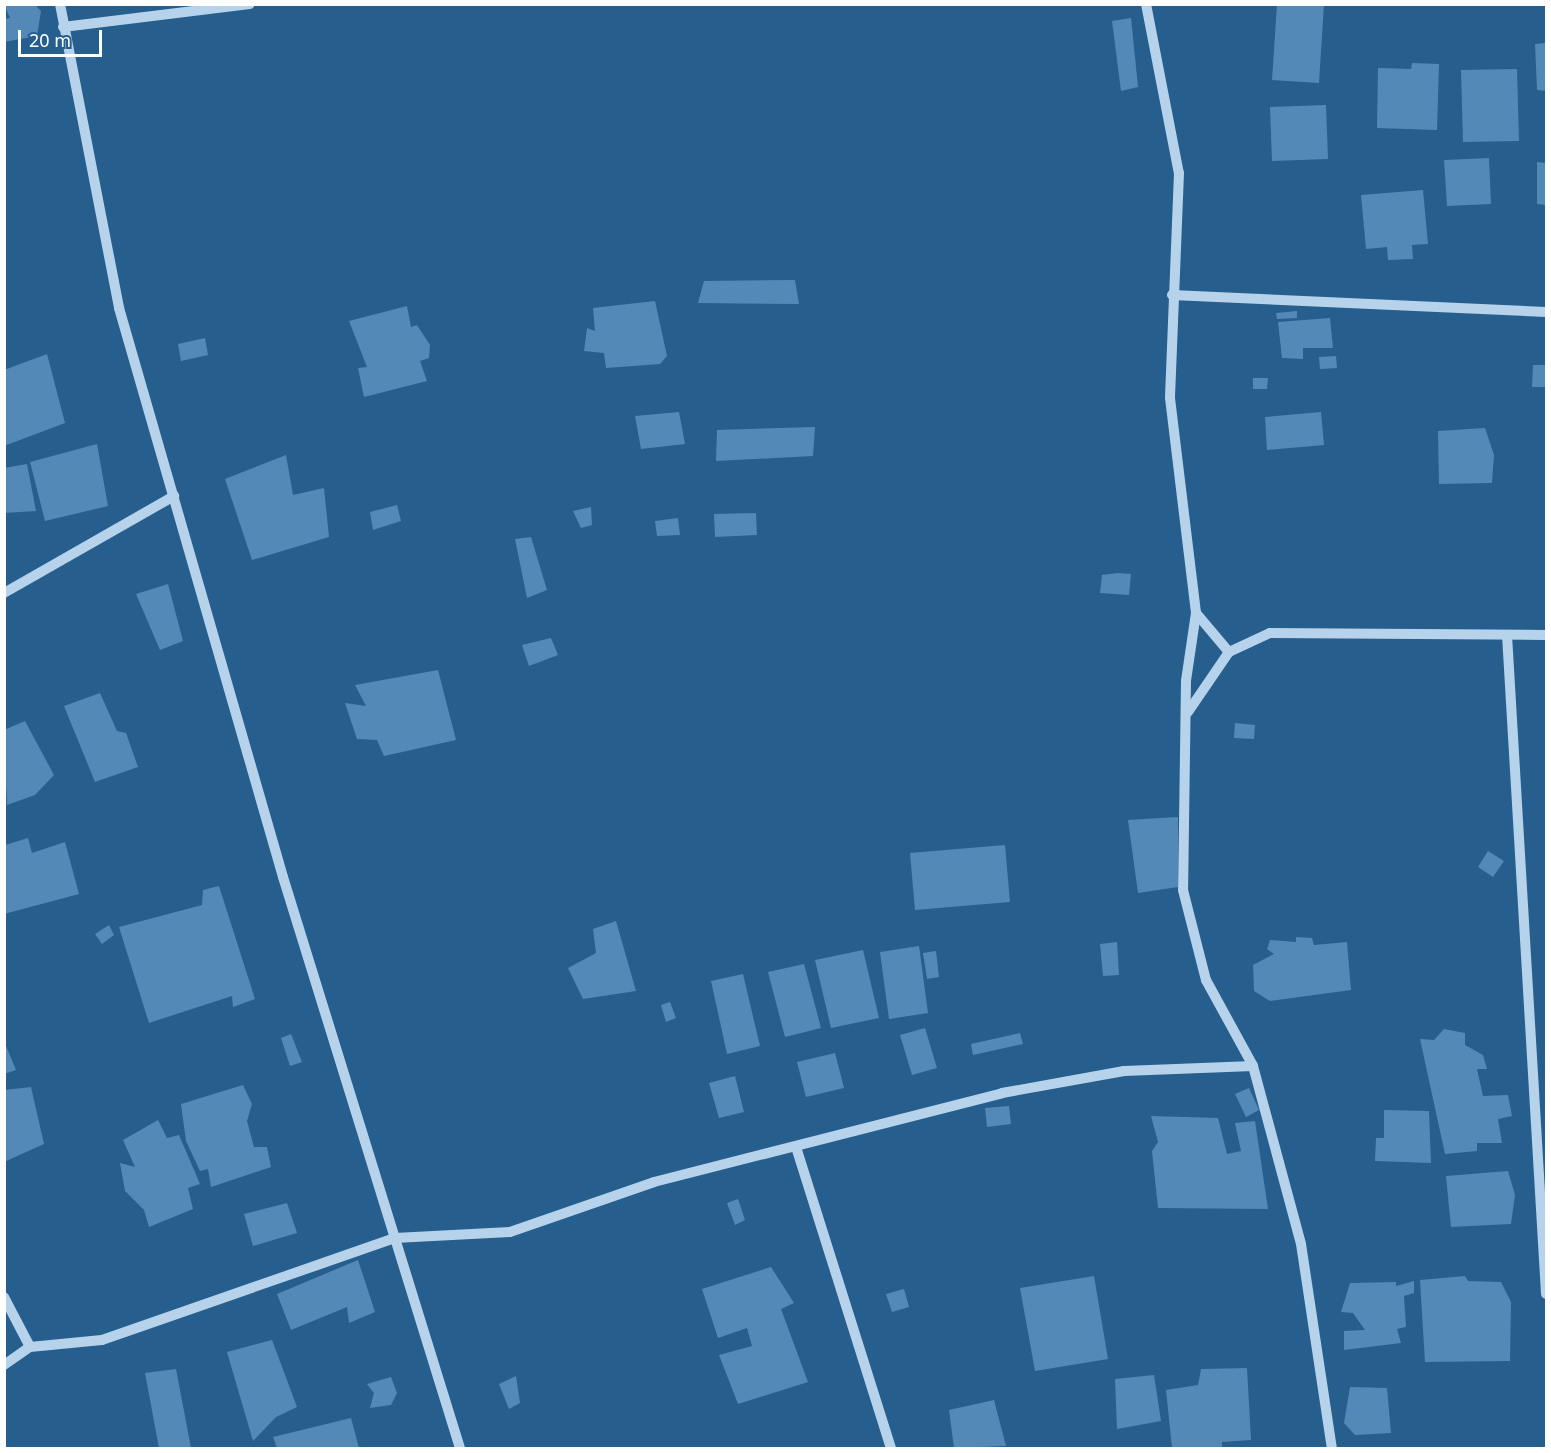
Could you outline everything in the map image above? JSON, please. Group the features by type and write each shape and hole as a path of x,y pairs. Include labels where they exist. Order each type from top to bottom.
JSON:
{"street":[{"path":"60,4 119,308 283,877 460,1449"},
{"path":"63,27 250,4"},
{"path":"1146,4 1179,173 1170,398 1196,613 1186,681 1188,712 1183,890 1206,981 1253,1066 1301,1244 1332,1449"},
{"path":"1173,295 1546,312"},
{"path":"4,593 174,496"},
{"path":"1196,613 1229,652"},
{"path":"1188,712 1229,652 1270,633 1546,635"},
{"path":"1506,635 1546,1294"},
{"path":"4,1365 30,1347 102,1340 395,1238 510,1232 654,1182 1069,1078 1253,1066"},
{"path":"796,1147 891,1449"},
{"path":"4,1297 30,1347"}],"building":[{"path":"4,4 34,4 41,11 37,36 4,42 4,19 10,18"},
{"path":"1277,4 1324,4 1319,83 1272,80"},
{"path":"1131,18 1138,87 1121,91 1112,21"},
{"path":"1546,43 1546,91 1537,90 1535,44"},
{"path":"1412,63 1439,64 1437,130 1377,128 1378,68 1411,69"},
{"path":"1517,69 1519,141 1463,142 1461,70"},
{"path":"1326,105 1328,159 1272,161 1270,107"},
{"path":"1489,158 1491,204 1447,206 1444,160"},
{"path":"1537,162 1546,163 1546,205 1537,204"},
{"path":"1423,190 1428,244 1412,245 1413,259 1388,260 1387,247 1366,249 1361,195"},
{"path":"795,280 799,304 698,303 704,281"},
{"path":"655,301 667,356 660,364 606,368 604,353 584,351 587,328 595,331 593,308"},
{"path":"407,306 411,327 417,325 430,345 429,358 420,361 427,381 364,397 358,368 367,367 349,321"},
{"path":"1297,311 1297,318 1277,319 1276,313"},
{"path":"1330,318 1333,348 1303,348 1303,359 1282,358 1278,322"},
{"path":"205,338 208,355 181,361 178,344"},
{"path":"47,354 65,423 4,446 4,370"},
{"path":"1336,356 1337,368 1320,369 1319,357"},
{"path":"1533,365 1546,365 1546,387 1532,387"},
{"path":"1253,378 1268,378 1267,389 1253,389"},
{"path":"679,412 685,444 641,449 635,416"},
{"path":"1321,412 1324,445 1267,450 1265,417"},
{"path":"815,427 813,456 716,461 717,430"},
{"path":"1485,428 1494,455 1492,483 1439,484 1438,431"},
{"path":"97,444 108,506 45,521 30,462"},
{"path":"286,455 293,495 324,488 329,537 252,560 225,479"},
{"path":"27,464 36,511 4,513 4,468"},
{"path":"397,505 401,521 373,530 370,512"},
{"path":"591,507 592,525 581,528 573,511"},
{"path":"756,513 757,535 715,537 714,514"},
{"path":"678,518 680,535 657,536 655,521"},
{"path":"531,537 547,590 527,598 515,539"},
{"path":"1131,574 1129,595 1100,593 1102,575"},
{"path":"168,584 183,641 160,650 136,594"},
{"path":"551,638 558,655 529,666 522,645"},
{"path":"438,670 456,740 384,756 377,740 357,739 345,703 366,706 355,685"},
{"path":"100,693 117,731 126,733 138,767 95,782 64,706"},
{"path":"25,721 54,775 35,795 7,805 4,730"},
{"path":"1235,723 1255,725 1254,739 1234,738"},
{"path":"1178,817 1178,887 1138,893 1128,820"},
{"path":"28,838 32,853 65,842 79,894 4,914 5,845"},
{"path":"1005,845 1010,902 915,910 910,853"},
{"path":"1488,851 1504,861 1493,877 1478,867"},
{"path":"219,886 255,999 233,1007 232,996 149,1023 119,927 202,905 203,890"},
{"path":"616,921 636,991 583,999 568,968 596,953 593,929"},
{"path":"109,925 114,935 102,944 95,934"},
{"path":"1296,937 1312,938 1314,945 1347,942 1351,990 1270,1001 1254,991 1253,965 1274,954 1267,949 1270,940 1296,942"},
{"path":"1117,942 1119,975 1103,976 1100,944"},
{"path":"919,946 928,1013 889,1019 880,952"},
{"path":"863,950 879,1018 831,1028 815,960"},
{"path":"936,951 939,977 927,979 923,953"},
{"path":"804,964 821,1028 785,1037 768,972"},
{"path":"743,974 760,1046 727,1054 711,981"},
{"path":"670,1002 676,1018 666,1022 661,1005"},
{"path":"925,1028 937,1068 912,1075 900,1035"},
{"path":"1444,1029 1465,1033 1465,1045 1483,1055 1487,1069 1477,1069 1483,1096 1508,1095 1512,1116 1498,1119 1502,1143 1477,1143 1477,1151 1445,1154 1420,1039 1434,1040"},
{"path":"1020,1033 1023,1044 973,1055 971,1044"},
{"path":"291,1034 302,1062 290,1066 281,1038"},
{"path":"4,1041 16,1070 4,1074"},
{"path":"835,1053 844,1088 806,1097 797,1062"},
{"path":"735,1076 744,1112 719,1118 709,1083"},
{"path":"243,1085 252,1104 247,1121 254,1147 267,1147 271,1167 211,1187 208,1169 200,1171 186,1141 181,1104"},
{"path":"31,1087 44,1144 4,1162 4,1090"},
{"path":"1249,1088 1259,1110 1246,1117 1235,1094"},
{"path":"1009,1106 1011,1124 987,1127 985,1108"},
{"path":"1384,1110 1429,1111 1431,1163 1375,1161 1376,1138 1384,1138"},
{"path":"1151,1116 1218,1118 1227,1154 1241,1151 1235,1123 1255,1121 1268,1209 1158,1208 1152,1151 1158,1142"},
{"path":"158,1120 167,1138 179,1135 200,1184 188,1188 193,1209 149,1227 144,1210 125,1191 120,1163 135,1167 123,1140"},
{"path":"1508,1171 1515,1195 1511,1224 1451,1227 1446,1176"},
{"path":"738,1199 745,1220 735,1225 727,1203"},
{"path":"287,1203 297,1233 253,1246 244,1214"},
{"path":"358,1260 375,1312 349,1323 347,1307 291,1330 277,1294"},
{"path":"771,1267 794,1303 781,1309 808,1382 738,1404 719,1355 752,1346 747,1328 718,1338 702,1289"},
{"path":"1094,1276 1108,1359 1035,1371 1020,1288"},
{"path":"1465,1276 1468,1281 1501,1282 1511,1302 1510,1361 1425,1362 1420,1280"},
{"path":"1414,1281 1414,1293 1404,1296 1406,1327 1397,1329 1401,1343 1344,1350 1344,1331 1365,1330 1353,1313 1341,1312 1350,1283 1396,1282 1396,1286"},
{"path":"904,1289 909,1307 892,1312 886,1294"},
{"path":"272,1340 297,1407 276,1417 253,1441 227,1352"},
{"path":"1247,1368 1251,1440 1222,1442 1222,1448 1172,1448 1166,1390 1198,1385 1201,1369"},
{"path":"176,1369 191,1448 159,1448 145,1373"},
{"path":"1154,1375 1161,1421 1117,1429 1115,1379"},
{"path":"516,1376 520,1403 509,1409 499,1384"},
{"path":"391,1377 397,1393 391,1405 370,1408 374,1393 367,1384"},
{"path":"1350,1387 1387,1388 1391,1433 1355,1435 1344,1423"},
{"path":"994,1400 1006,1446 954,1448 949,1410"},
{"path":"351,1418 359,1448 277,1448 273,1437"}]}
